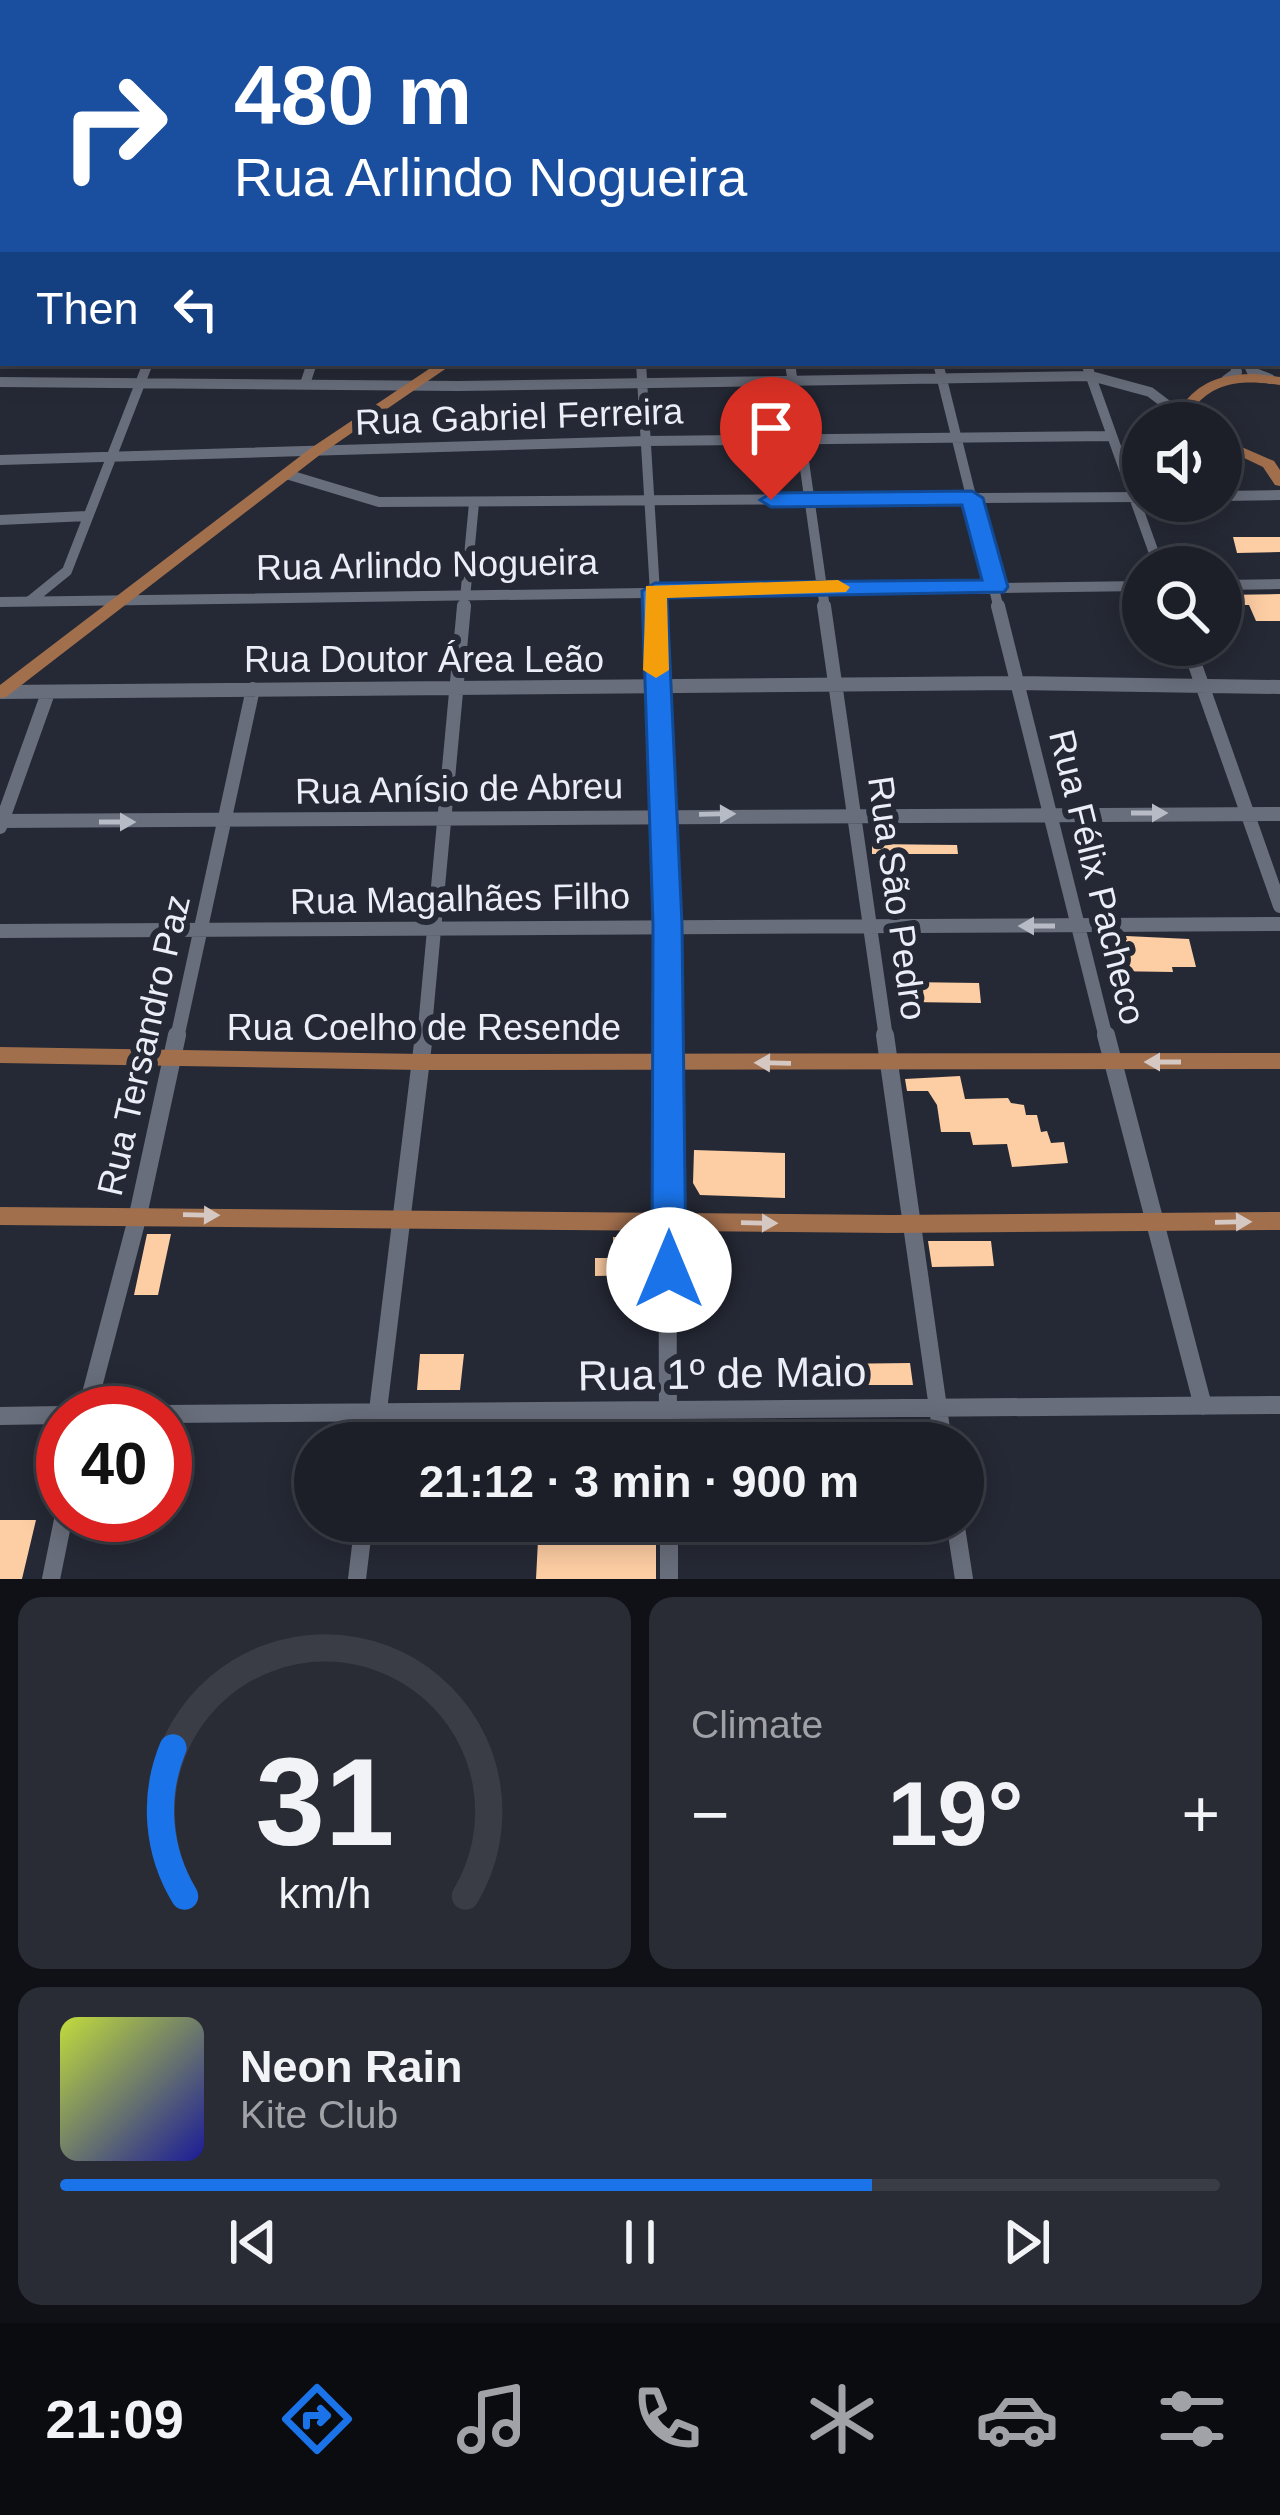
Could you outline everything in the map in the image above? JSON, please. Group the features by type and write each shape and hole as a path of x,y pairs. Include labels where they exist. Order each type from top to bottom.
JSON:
{"main road":[{"path":"0,692 316,451 442,366"},
{"path":"1194,402 1198,393 1226,380 1275,380"},
{"path":"1242,452 1269,464 1280,482"},
{"name":"Rua Coelho de Resende","path":"0,1055 888,1064 1280,1061"},
{"path":"0,1216 911,1224 1280,1221"}],"street":[{"path":"28,602 68,571 147,366"},
{"path":"305,384 311,366"},
{"path":"640,366 652,502 668,924 668,1422"},
{"name":"Rua São Pedro","path":"790,366 940,1422"},
{"name":"Rua Félix Pacheco","path":"939,366 1077,926 1203,1406"},
{"path":"1226,380 1238,372 1235,366"},
{"path":"1249,366 1252,372 1275,380"},
{"path":"0,382 793,383 944,381 1089,370 1150,392 1164,402"},
{"path":"1089,370 1122,459"},
{"name":"Rua Gabriel Ferreira","path":"0,460 646,441 1112,436"},
{"path":"286,474 379,502 1122,497"},
{"path":"1242,496 1280,495"},
{"path":"377,1422 422,1061 474,503"},
{"path":"0,520 87,516"},
{"path":"68,571 81,601"},
{"path":"1242,585 1280,584"},
{"name":"Rua Arlindo Nogueira","path":"0,602 1122,586"},
{"path":"1195,666 1280,906"},
{"name":"Rua Doutor Área Leão","path":"0,692 1016,683 1280,687"},
{"name":"Rua Tersandro Paz","path":"93,1386 203,932 253,689"},
{"path":"1,823 48,693"},
{"name":"Rua Anísio de Abreu","path":"1,823 853,813 1280,814"},
{"name":"Rua Magalhães Filho","path":"0,932 668,924 1280,924"},
{"name":"Rua 1º de Maio","path":"192,1414 1280,1405"},
{"path":"0,1416 36,1415"},
{"path":"51,1579 59,1542"},
{"path":"358,1579 362,1542"},
{"path":"668,1542 669,1579"},
{"path":"958,1542 964,1579"}],"building":[{"path":"1233,537 1280,537 1280,552 1242,553 1242,546 1235,546"},
{"path":"1280,594 1280,621 1256,621 1249,605 1242,605 1242,595"},
{"path":"872,844 957,845 958,854 872,854"},
{"path":"1126,936 1189,939 1196,967 1172,967 1173,972 1109,971 1103,939 1127,940"},
{"path":"906,982 979,983 981,1003 909,1002"},
{"path":"960,1076 965,1099 1008,1098 1024,1105 1026,1115 1037,1115 1041,1132 1047,1131 1051,1143 1064,1142 1068,1163 1012,1167 1007,1144 973,1145 970,1132 941,1132 937,1105 928,1091 907,1091 905,1079"},
{"path":"694,1150 785,1153 785,1198 700,1195 693,1183"},
{"path":"147,1234 171,1234 158,1295 134,1295"},
{"path":"613,1237 654,1237 649,1275 595,1276 595,1258 613,1258"},
{"path":"928,1241 991,1241 994,1266 932,1267"},
{"path":"420,1354 464,1354 460,1390 417,1390"},
{"path":"910,1363 913,1385 832,1385 830,1364"},
{"path":"0,1520 36,1520 22,1579 0,1579"},
{"path":"538,1542 656,1542 656,1579 536,1579"}],"slow traffic":[{"path":"656,670 655,591 838,587"}],"route":[{"path":"669,1270 668,924 655,591 996,587 972,498 771,500"}]}
